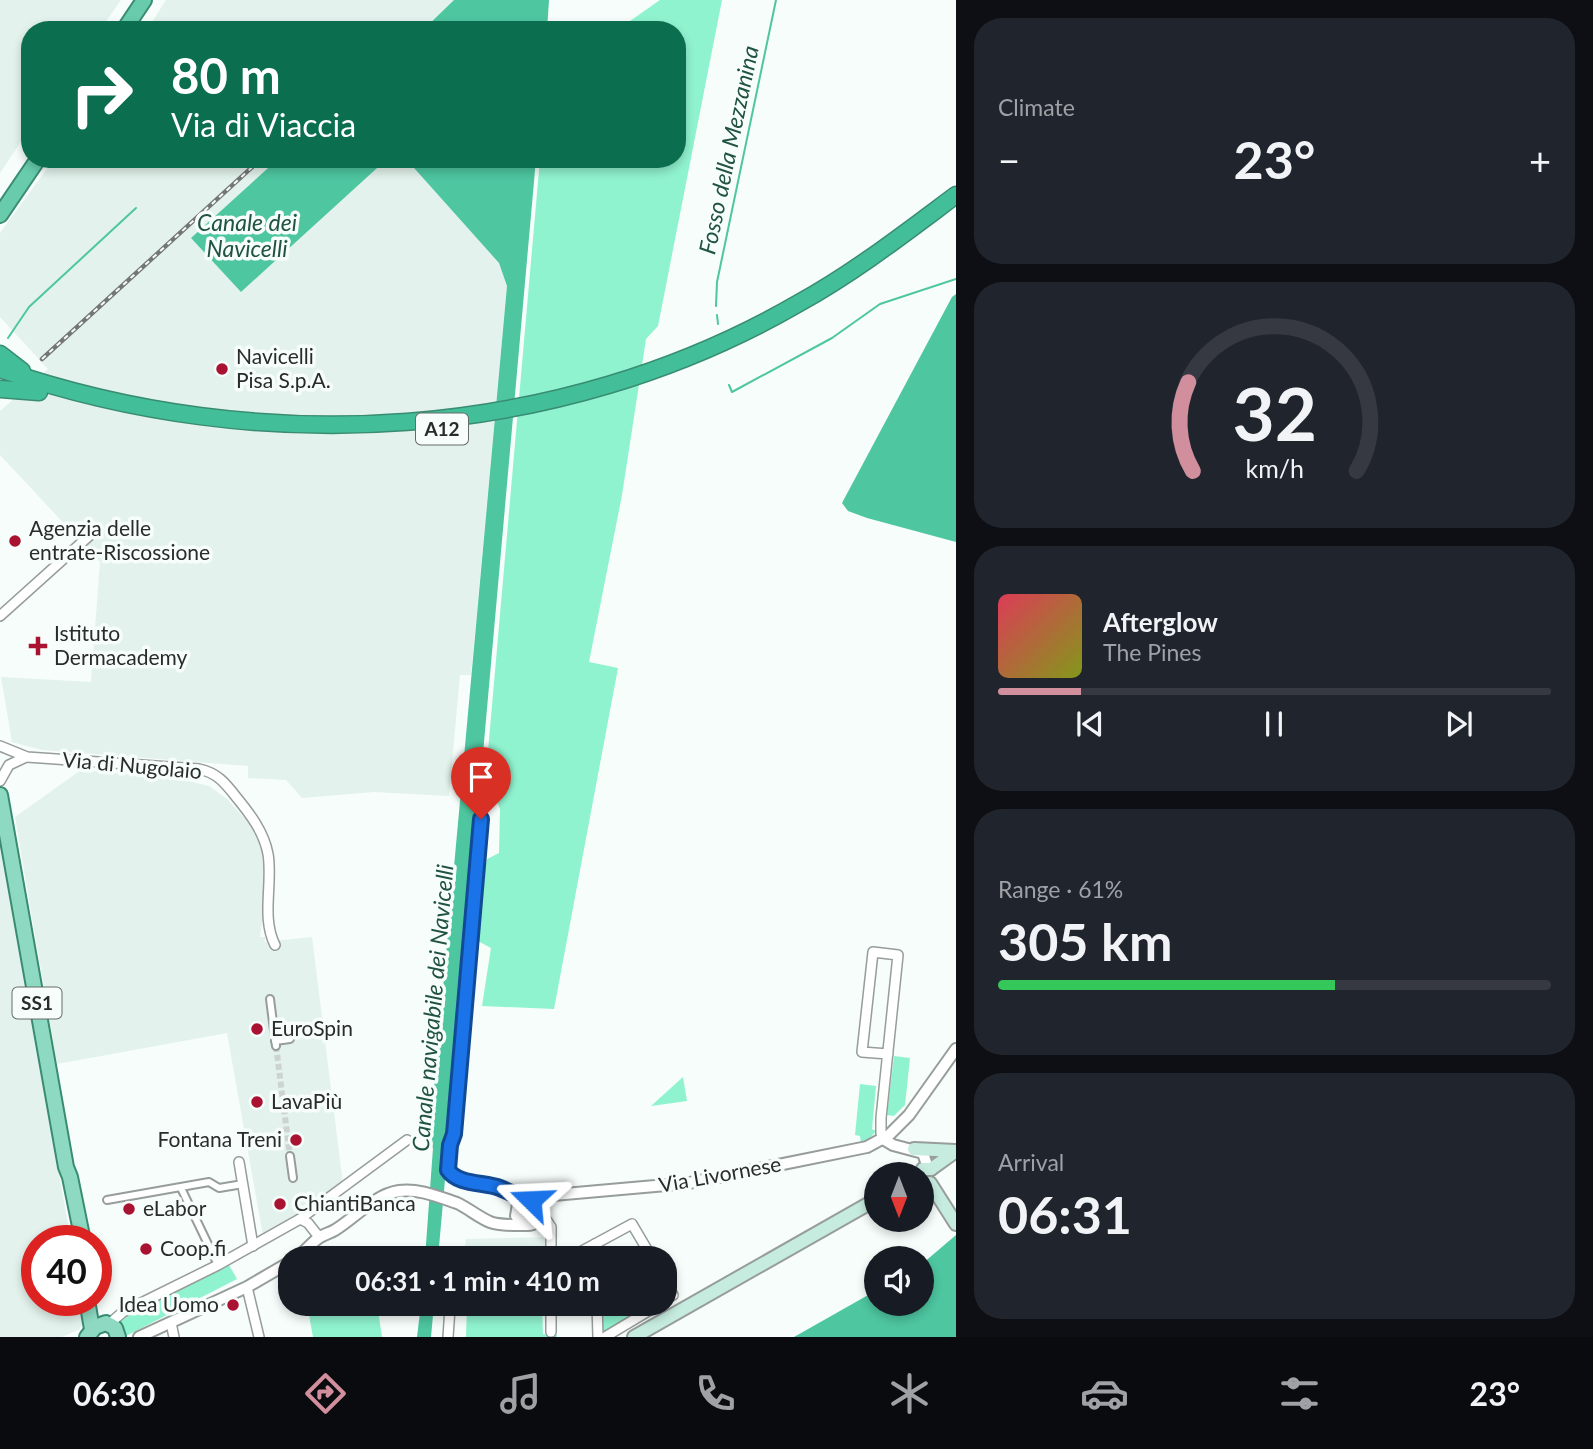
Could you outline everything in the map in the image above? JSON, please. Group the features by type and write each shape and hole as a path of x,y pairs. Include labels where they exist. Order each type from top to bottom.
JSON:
{"highway":[{"path":"130,21 144,0"},
{"path":"0,215 32,168"},
{"name":"A12","path":"678,365 799,304 878,254 956,195"},
{"name":"A12","path":"0,369 41,387 122,413 216,428 290,435 366,435 452,428 530,414 608,394 761,334 833,294 956,206"},
{"path":"0,354 41,387"},
{"path":"2,388 41,387"}],"main road":[{"name":"SS1","path":"0,795 66,1167"},
{"path":"914,1149 956,1151"},
{"path":"934,1169 956,1151"},
{"path":"66,1167 73,1225"},
{"path":"66,1167 80,1225"},
{"path":"934,1188 956,1224"},
{"path":"634,1337 864,1206"},
{"path":"103,1316 116,1328 118,1337"},
{"path":"89,1333 98,1325 108,1323"}],"street":[{"path":"0,616 89,536"},
{"path":"0,623 10,607"},
{"name":"Via di Nugolaio","path":"0,746 27,757 199,769 217,776 254,820 266,846 268,922 275,945"},
{"path":"0,781 9,765 27,757"},
{"path":"481,819 454,1134 450,1145 448,1170 452,1175 464,1180 500,1188 522,1204 539,1205 541,1211"},
{"path":"888,1054 862,1052 873,952 898,955 881,1125 883,1139 893,1145 924,1154 925,1162"},
{"path":"270,999 276,1043 290,1039"},
{"name":"Via Livornese","path":"499,1224 522,1204 554,1194 689,1183 870,1146 883,1139 909,1115 956,1049"},
{"path":"108,1323 130,1308 218,1265 300,1219 407,1140"},
{"path":"290,1156 293,1178"},
{"path":"239,1162 253,1246"},
{"path":"107,1200 209,1182 219,1188 243,1184"},
{"path":"181,1188 218,1265"},
{"path":"309,1246 385,1195 403,1191 417,1191 454,1202 485,1220 499,1224 537,1224"},
{"path":"537,1224 541,1211 554,1194"},
{"path":"522,1204 518,1219 537,1224 551,1246"},
{"path":"300,1219 308,1223 319,1237"},
{"path":"592,1246 632,1224 645,1246"},
{"path":"139,1337 247,1287 278,1269"},
{"path":"247,1287 259,1337"},
{"path":"448,1337 449,1316"},
{"path":"551,1316 551,1332"},
{"path":"597,1316 598,1337"},
{"path":"605,1337 640,1316"},
{"path":"171,1323 174,1337"}],"shaded area":[{"path":"0,0 121,0 106,21 21,21 21,142 0,173"},
{"path":"166,0 454,0 432,21 153,21"},
{"path":"660,0 722,0 658,326 646,339 622,495 589,662 618,668 554,1009 482,1006 491,948 476,940 481,882 487,859 499,853 500,809 486,774 539,168 686,168 686,21 630,21"},
{"path":"47,168 268,168 191,238 241,292 377,168 414,168 499,263 507,286 471,675 460,675 449,796 374,792 302,798 286,780 248,778 248,766 42,750 12,742 1,677 91,682 100,562 0,455 0,411 48,369 0,317 0,233"},
{"path":"81,770 175,778 209,786 227,799 255,830 262,849 265,903 260,937 266,937 264,942 312,937 343,1184 263,1236 227,1033 57,1064 15,817"},
{"path":"0,840 68,1225 21,1225 21,1316 83,1316 84,1320 80,1329 62,1337 0,1337"},
{"path":"894,1056 910,1058 905,1105 894,1116 887,1115"},
{"path":"683,1077 687,1101 651,1106"},
{"path":"860,1084 876,1086 872,1129 876,1131 869,1139 861,1142 860,1136 855,1135"},
{"path":"545,1237 545,1246 465,1246 466,1239"},
{"path":"229,1265 237,1279 126,1336 121,1321 137,1310"},
{"path":"309,1316 379,1316 382,1337 313,1337"},
{"path":"467,1316 542,1316 543,1334 557,1335 557,1337 466,1337"},
{"path":"600,1316 633,1316 608,1332 601,1330"}],"water":[{"path":"454,0 549,0 548,21 432,21"},
{"name":"Canale dei Navicelli","path":"268,168 377,168 241,292 191,238"},
{"path":"414,168 535,168 439,1246 426,1246 433,1148 419,1135 427,1120 434,1086 507,286 499,263"},
{"path":"956,294 956,542 867,518 848,511 842,503"},
{"path":"956,1235 956,1337 794,1337 864,1297 864,1316 934,1316 934,1254"},
{"path":"420,1316 433,1316 431,1337 417,1337"}],"waterway":[{"name":"Fosso della Mezzanina","path":"716,306 717,282 776,0"},
{"path":"8,338 29,307 136,208"},
{"path":"729,385 732,392 832,338 880,304 956,279"},
{"path":"717,315 718,324"}],"tunnel":[{"path":"276,1046 290,1156"}],"railway":[{"path":"42,359 251,168"}],"place":[{"name":"Navicelli Pisa S.p.A.","path":"222,369"},
{"name":"Agenzia delle entrate-Riscossione","path":"15,541"},
{"name":"Istituto Dermacademy","path":"38,646"},
{"name":"EuroSpin","path":"257,1029"},
{"name":"LavaPiù","path":"257,1102"},
{"name":"Fontana Treni","path":"296,1140"},
{"name":"ChiantiBanca","path":"280,1204"},
{"name":"eLabor","path":"129,1209"},
{"name":"Coop.fi","path":"146,1249"},
{"name":"Idea Uomo","path":"233,1305"}],"route":[{"path":"481,819 454,1134 450,1145 448,1170 452,1175 464,1180 500,1188 531,1200"}],"water label":[{"name":"Canale navigabile dei Navicelli","path":"433,1008"}]}
